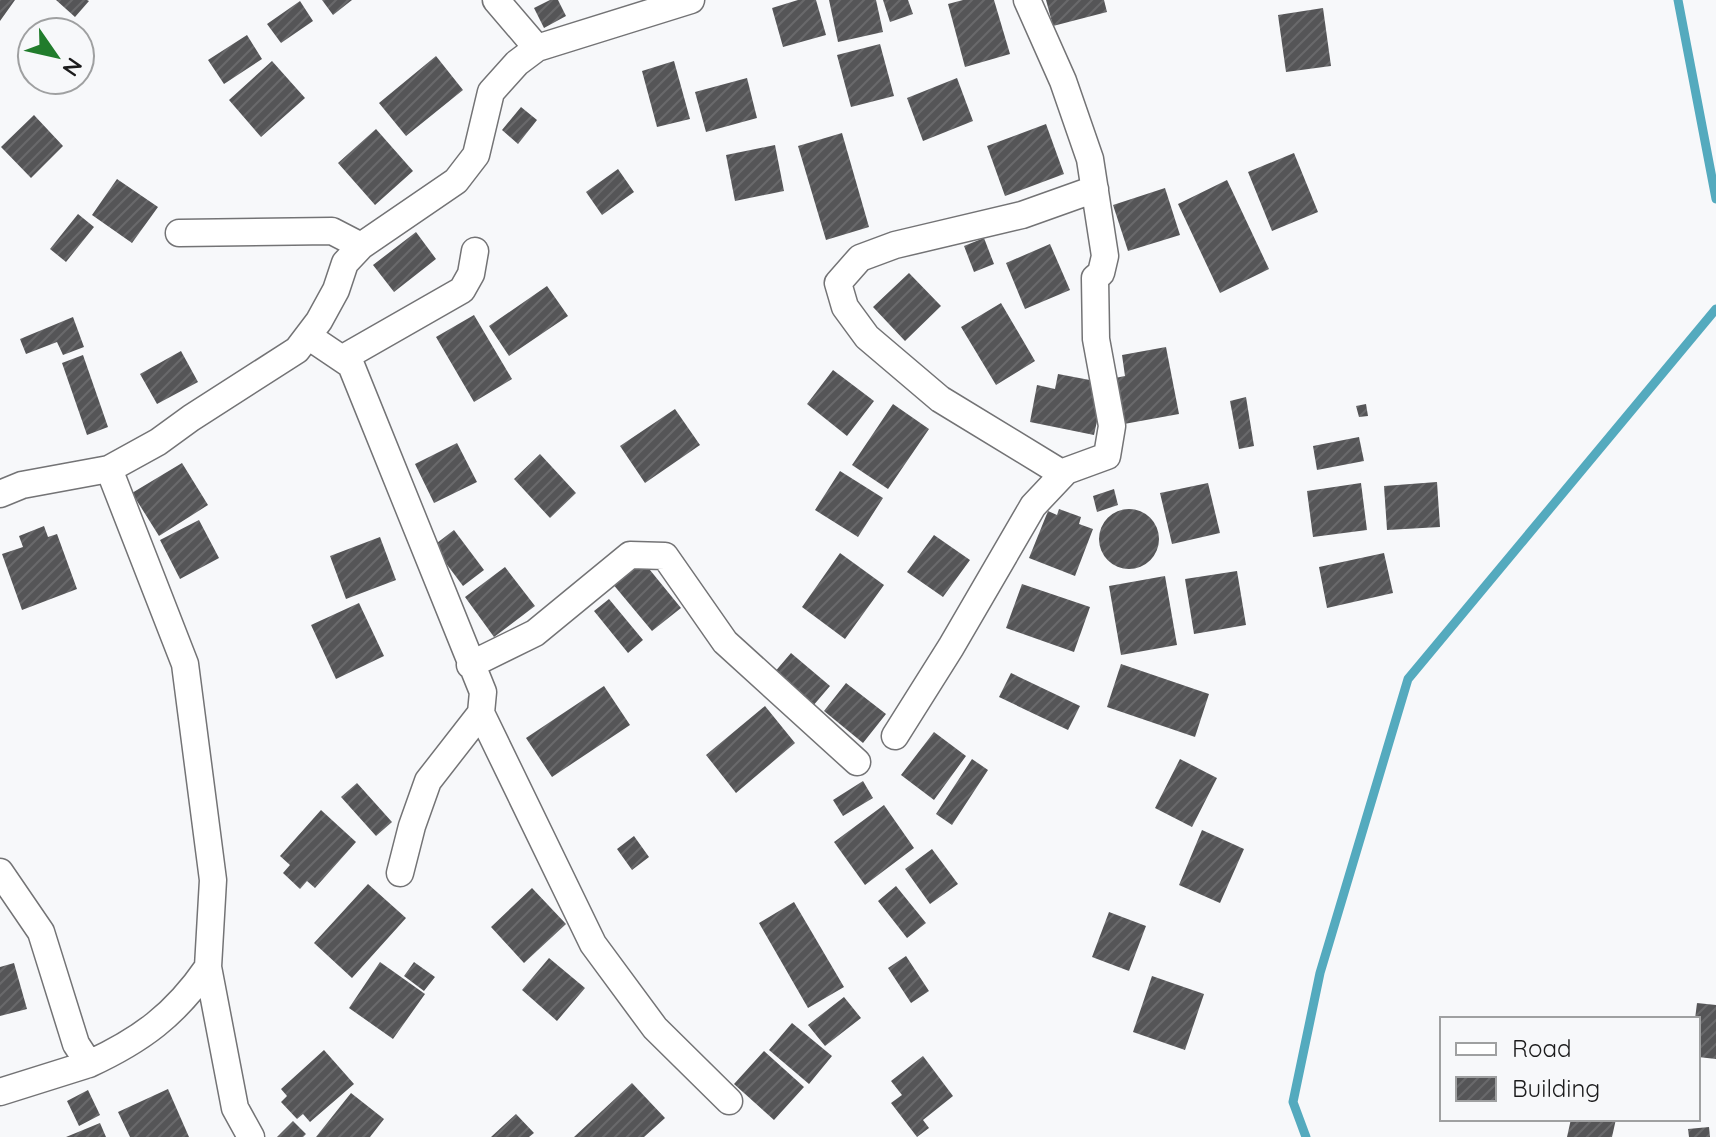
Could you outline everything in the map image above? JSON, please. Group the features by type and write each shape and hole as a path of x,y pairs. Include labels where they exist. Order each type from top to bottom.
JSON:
{"street":[{"path":"496,0 537,48"},
{"path":"0,494 22,485 109,469 158,442 297,350 336,290 345,263 361,246 456,181 476,155 491,92 517,63 537,48 691,0"},
{"path":"895,736 958,636 1033,506 1063,474 1107,456 1112,426 1096,339 1095,278 1101,273 1105,256 1090,159 1063,81 1027,0"},
{"path":"1063,474 940,399 867,337 845,307 838,283 860,258 895,245 1022,215 1095,189"},
{"path":"179,233 332,231 361,246"},
{"path":"343,358 462,290 471,274 475,251"},
{"path":"308,336 351,365 483,692 481,713 593,944 655,1028 729,1101"},
{"path":"109,469 185,664 213,880 208,967 235,1108 251,1137"},
{"path":"470,665 535,633 630,555 665,556 725,642 857,762"},
{"path":"400,873 428,781 481,713"},
{"path":"0,872 41,932 53,961 76,1044 89,1064"},
{"path":"0,1092 89,1064 149,1032 195,986 208,967"}],"building":[{"path":"0,0 15,0 0,21"},
{"path":"56,0 89,1 74,16"},
{"path":"322,0 352,0 333,15"},
{"path":"550,0 558,0 566,16 544,28 534,8"},
{"path":"798,0 816,0 826,35 783,47 772,8"},
{"path":"829,0 876,0 883,32 838,42"},
{"path":"883,0 908,0 913,14 890,22"},
{"path":"963,0 994,0 1010,54 965,67 948,4"},
{"path":"1046,0 1104,0 1107,12 1053,26"},
{"path":"300,1 313,21 281,43 267,24"},
{"path":"1323,8 1331,66 1286,72 1278,15"},
{"path":"247,35 262,59 224,84 208,60"},
{"path":"880,44 894,96 851,107 837,55"},
{"path":"436,56 463,90 406,136 379,103"},
{"path":"272,61 305,98 261,137 229,100"},
{"path":"674,61 690,119 657,127 642,71"},
{"path":"747,78 757,118 706,132 695,92"},
{"path":"957,78 973,121 923,141 907,98"},
{"path":"521,107 537,120 518,144 502,130"},
{"path":"34,115 63,146 31,178 1,147"},
{"path":"1046,124 1064,174 1005,196 987,146"},
{"path":"376,129 413,171 375,205 338,163"},
{"path":"842,133 869,227 826,240 798,146"},
{"path":"775,145 784,191 735,201 726,155"},
{"path":"1294,153 1318,212 1272,231 1248,172"},
{"path":"618,169 634,192 602,215 586,192"},
{"path":"117,179 158,207 132,243 92,215"},
{"path":"1227,180 1269,269 1220,293 1178,204"},
{"path":"1165,188 1180,235 1128,251 1113,205"},
{"path":"78,214 94,227 66,262 50,249"},
{"path":"416,232 436,259 394,292 373,265"},
{"path":"984,238 994,264 974,272 964,246"},
{"path":"1050,244 1070,290 1025,309 1006,263"},
{"path":"909,273 941,306 905,341 873,307"},
{"path":"547,286 568,316 509,356 489,326"},
{"path":"1001,303 1035,361 996,385 961,327"},
{"path":"474,315 512,379 474,402 436,337"},
{"path":"73,317 84,347 63,355 57,342 26,354 20,339"},
{"path":"1166,347 1179,414 1124,424 1115,378 1125,376 1122,355"},
{"path":"181,351 198,382 157,404 140,374"},
{"path":"83,355 108,427 87,435 62,363"},
{"path":"833,370 874,401 847,436 807,404"},
{"path":"1058,374 1095,381 1092,396 1102,398 1094,435 1030,422 1037,385 1055,389"},
{"path":"1246,397 1254,446 1239,449 1230,401"},
{"path":"893,404 929,429 888,489 852,465"},
{"path":"1366,404 1368,416 1359,417 1356,406"},
{"path":"675,409 700,445 645,483 620,446"},
{"path":"1359,437 1364,461 1317,470 1313,446"},
{"path":"457,443 477,482 434,503 415,464"},
{"path":"540,454 576,493 550,518 514,479"},
{"path":"182,463 208,505 159,536 132,493"},
{"path":"840,471 883,498 858,537 815,510"},
{"path":"1437,482 1440,527 1387,530 1384,486"},
{"path":"1208,483 1220,533 1172,544 1160,493"},
{"path":"1361,483 1367,530 1313,537 1307,491"},
{"path":"1114,489 1118,505 1097,512 1093,496"},
{"path":"1059,509 1081,517 1079,524 1093,529 1075,576 1029,558 1048,511 1057,515"},
{"path":"1129,509 1141,511 1150,518 1157,527 1157,551 1150,560 1141,567 1129,569 1117,567 1108,560 1101,551 1099,539 1101,527 1108,518 1117,511"},
{"path":"199,520 219,558 180,579 160,540"},
{"path":"44,526 48,537 57,534 77,589 22,610 2,554 23,547 19,536"},
{"path":"454,530 484,570 463,586 433,546"},
{"path":"934,535 970,560 943,597 907,572"},
{"path":"380,537 396,580 346,599 330,556"},
{"path":"840,553 884,585 845,639 802,607"},
{"path":"1384,553 1393,593 1327,608 1319,567"},
{"path":"641,559 681,608 652,631 612,583"},
{"path":"505,567 535,606 494,637 465,597"},
{"path":"1237,571 1246,625 1194,634 1185,579"},
{"path":"1165,576 1177,645 1121,655 1109,586"},
{"path":"1022,584 1090,607 1074,652 1006,628"},
{"path":"609,599 643,640 628,653 594,611"},
{"path":"359,603 384,656 336,679 311,625"},
{"path":"791,653 830,686 812,707 773,674"},
{"path":"1121,664 1209,694 1195,737 1107,707"},
{"path":"1011,673 1080,706 1068,730 999,697"},
{"path":"846,683 886,714 863,743 824,711"},
{"path":"604,686 630,725 552,777 526,738"},
{"path":"765,706 795,743 736,793 706,755"},
{"path":"934,732 966,756 934,800 901,775"},
{"path":"972,759 988,770 952,825 936,814"},
{"path":"1180,759 1217,778 1192,827 1155,808"},
{"path":"863,781 873,798 843,816 833,800"},
{"path":"357,783 392,822 376,836 341,797"},
{"path":"884,805 914,848 865,885 834,842"},
{"path":"321,810 356,842 315,888 307,881 300,889 283,873 290,865 280,856"},
{"path":"1202,830 1244,849 1220,903 1179,885"},
{"path":"634,836 649,857 632,870 617,849"},
{"path":"932,849 958,884 930,904 905,869"},
{"path":"368,884 406,918 352,978 314,943"},
{"path":"896,886 926,923 907,938 878,901"},
{"path":"532,888 566,924 524,963 491,927"},
{"path":"794,902 844,987 808,1008 759,923"},
{"path":"1109,912 1146,926 1129,971 1092,957"},
{"path":"906,956 929,991 911,1003 888,968"},
{"path":"549,958 585,988 557,1021 522,990"},
{"path":"380,962 425,994 393,1039 349,1008"},
{"path":"414,962 435,977 424,991 404,976"},
{"path":"14,963 27,1009 0,1016 0,967"},
{"path":"1152,976 1204,994 1185,1050 1133,1032"},
{"path":"844,997 861,1018 825,1046 808,1025"},
{"path":"1697,1003 1716,1005 1716,1059 1700,1057 1700,1017 1695,1017"},
{"path":"792,1023 832,1056 809,1084 769,1050"},
{"path":"324,1050 354,1084 310,1122 303,1114 297,1119 281,1102 287,1096 281,1089"},
{"path":"764,1051 804,1087 774,1120 734,1084"},
{"path":"923,1056 953,1096 923,1120 929,1128 917,1137 891,1103 902,1095 891,1081"},
{"path":"632,1083 665,1118 644,1137 574,1137"},
{"path":"168,1089 189,1137 130,1137 118,1112"},
{"path":"88,1090 100,1115 79,1126 67,1101"},
{"path":"351,1093 384,1119 370,1137 316,1137"},
{"path":"516,1114 534,1133 529,1137 491,1137"},
{"path":"293,1121 306,1134 303,1137 277,1137"},
{"path":"1571,1121 1616,1121 1612,1137 1567,1137"},
{"path":"100,1123 106,1137 66,1137"},
{"path":"1709,1127 1710,1137 1689,1137 1688,1129"}],"waterway":[{"path":"1678,0 1716,199"},
{"path":"1306,1137 1293,1102 1320,973 1408,679 1716,309"}]}
